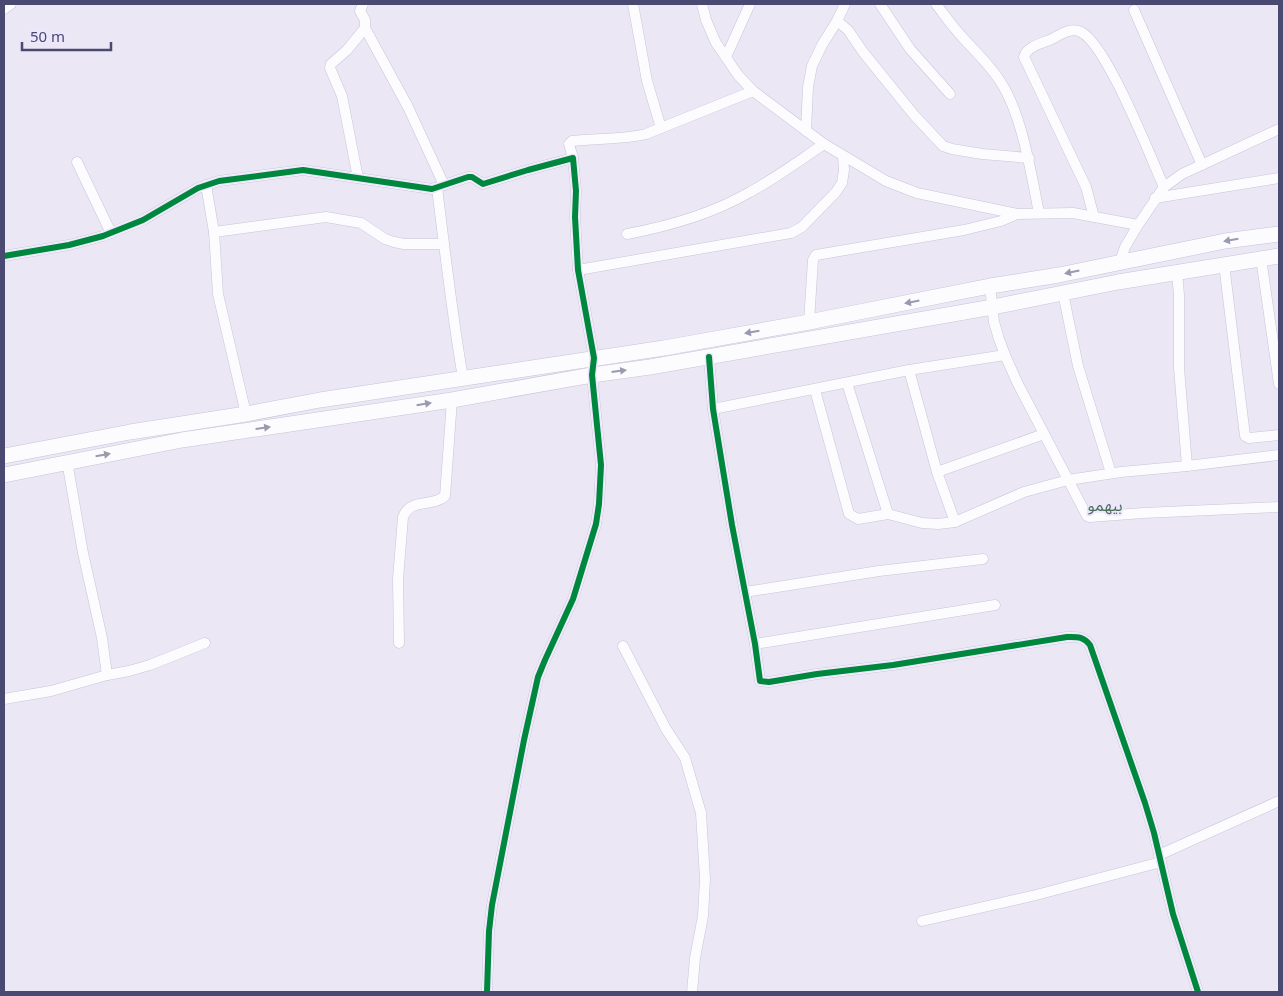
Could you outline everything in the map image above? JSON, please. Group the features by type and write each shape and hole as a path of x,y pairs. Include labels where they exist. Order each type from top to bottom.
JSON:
{"main road":[{"path":"4,456 130,432 246,414 320,400 664,348 809,322 990,286 1058,275 1225,241 1279,234"},
{"path":"4,475 191,439 452,400 592,375 650,367 993,307 1118,282 1279,256"}],"street":[{"path":"4,9 11,4"},
{"path":"363,4 360,11 365,20 365,28 408,107 440,186 450,297 463,378"},
{"path":"633,4 647,81 661,128"},
{"path":"702,4 706,20 716,43 738,75 753,91 824,144 900,188 1017,214 1073,214 1138,225"},
{"path":"726,57 750,4"},
{"path":"806,131 808,88 812,66 822,45 838,21 845,4"},
{"path":"880,4 910,50 950,94"},
{"path":"936,4 957,32 986,62 1001,82 1013,108 1029,158 1039,213"},
{"path":"1134,10 1202,165"},
{"path":"838,21 848,30 863,52 914,115 944,146 959,150 1029,158"},
{"path":"358,178 342,96 330,68 331,64 347,50 365,28"},
{"path":"1094,217 1086,188 1024,57 1028,50 1068,31 1080,32 1086,36 1102,54 1115,78 1164,187"},
{"path":"487,992 489,931 492,906 538,677 573,599 596,524 601,481 592,375 594,358 578,270 575,217 576,191 573,158 569,144 599,138 631,138 753,91"},
{"path":"1120,262 1125,247 1155,198 1164,187 1182,174 1279,129"},
{"path":"628,234 679,222 750,193 824,144"},
{"path":"578,270 772,238 798,230 836,192 842,183 844,170 843,156"},
{"path":"4,256 68,245 111,233 143,220 180,197 206,185 237,178 303,170 427,188 468,177 484,184 573,158"},
{"path":"77,162 111,233"},
{"path":"1155,198 1279,178"},
{"path":"206,185 214,232 218,294 246,414"},
{"path":"809,322 813,260 816,255 964,230 1001,221 1017,214"},
{"path":"214,232 326,217 361,223 385,239 394,242 404,244 444,244"},
{"path":"1261,258 1279,384"},
{"path":"1224,264 1245,436 1249,438 1279,435"},
{"path":"1177,272 1179,295 1179,368 1187,466"},
{"path":"990,286 999,339 1005,355 1082,508 1089,517 1279,507"},
{"path":"1063,293 1078,366 1111,473"},
{"path":"713,409 909,370 1005,355"},
{"path":"709,357 713,409 760,681 769,682 893,665 1058,639 1082,638 1090,645 1145,803 1173,914 1198,992"},
{"path":"909,370 937,472 954,522"},
{"path":"847,383 888,514"},
{"path":"815,390 849,514 858,519 888,514 922,523 954,522 1024,492 1068,480 1111,473 1279,455"},
{"path":"399,643 398,579 403,517 406,510 414,505 438,501 445,496 452,400"},
{"path":"937,472 1044,434"},
{"path":"67,462 83,553 102,638 107,675"},
{"path":"745,592 879,571 983,559"},
{"path":"755,644 995,605"},
{"path":"4,699 51,691 150,665 205,642"},
{"path":"623,646 666,729 685,758 701,813 705,879 703,916 692,992"},
{"path":"922,921 1036,895 1160,859 1279,801"}],"cycle path":[{"path":"4,256 69,245 103,236 143,220 198,188 219,181 303,170 432,189 468,177 472,177 483,184 573,158 576,191 575,217 578,270 594,358 592,375 601,465 599,504 596,524 573,599 538,677 492,905 489,931 487,992"},
{"path":"709,357 713,409 760,681 769,682 893,665 1067,637 1077,637 1085,640 1090,645 1145,803 1173,914 1198,992"}],"district":[{"name":"بيهمو","path":"1105,505"}]}
